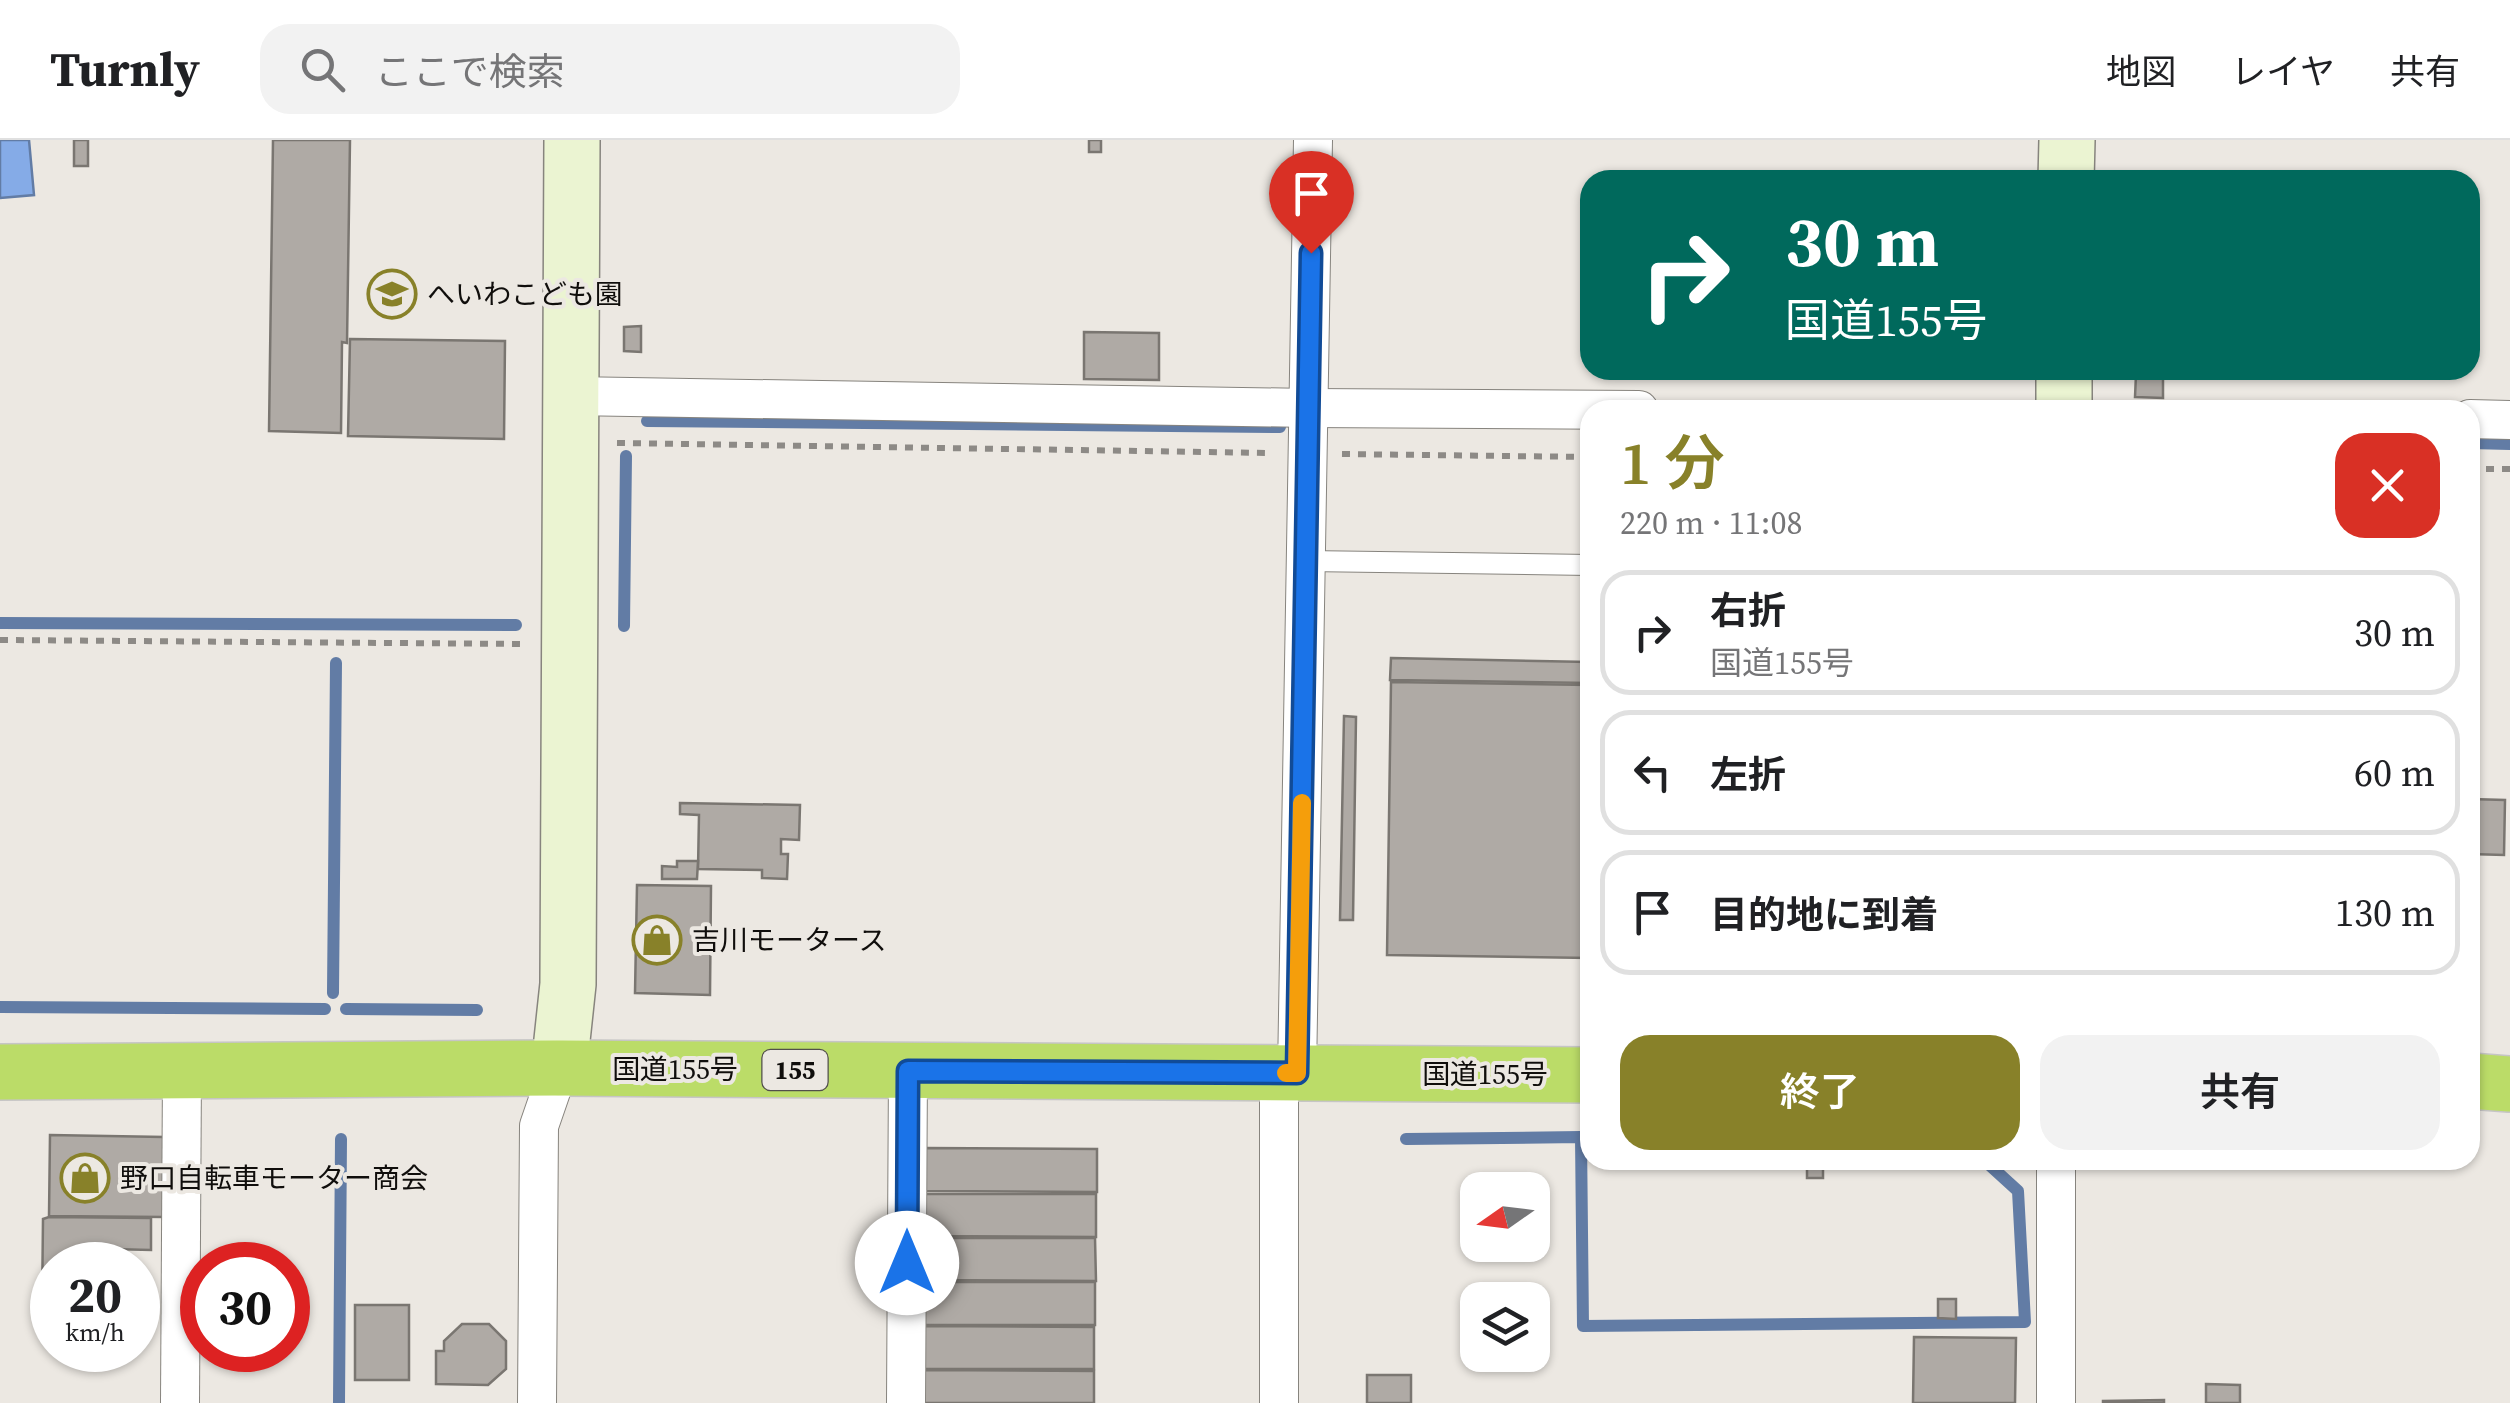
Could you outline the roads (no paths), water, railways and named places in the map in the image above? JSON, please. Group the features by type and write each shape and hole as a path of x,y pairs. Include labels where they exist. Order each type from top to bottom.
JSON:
{"highway":[{"name":"国道155号","path":"0,1072 558,1068 1580,1075"},
{"path":"2480,1082 2510,1084"}],"street":[{"path":"537,1403 539,1126 558,1068 568,984 572,140"},
{"path":"1279,1403 1306,561 1313,140"},
{"path":"2066,170 2067,140"},
{"path":"571,420 1309,408 1580,410"},
{"path":"2480,419 2510,420"},
{"path":"180,1403 182,1070"},
{"path":"906,1403 908,1071"},
{"path":"2056,1170 2056,1403"}],"lane":[{"path":"1306,561 1580,565"}],"water":[{"path":"0,140 29,140 34,195 0,198"}],"waterway":[{"path":"647,421 1280,427"},
{"path":"2480,443 2510,444"},
{"path":"624,626 626,456"},
{"path":"0,623 516,625"},
{"path":"333,993 336,663"},
{"path":"0,1007 325,1009"},
{"path":"346,1009 477,1010"},
{"path":"1406,1139 1580,1137"},
{"path":"339,1403 341,1139"},
{"path":"1581,1170 1583,1326 2025,1322 2018,1191 1995,1170"}],"place":[{"name":"へいわこども園","path":"392,294"},
{"name":"吉川モータース","path":"657,940"},
{"name":"野口自転車モーター商会","path":"85,1178"}]}
